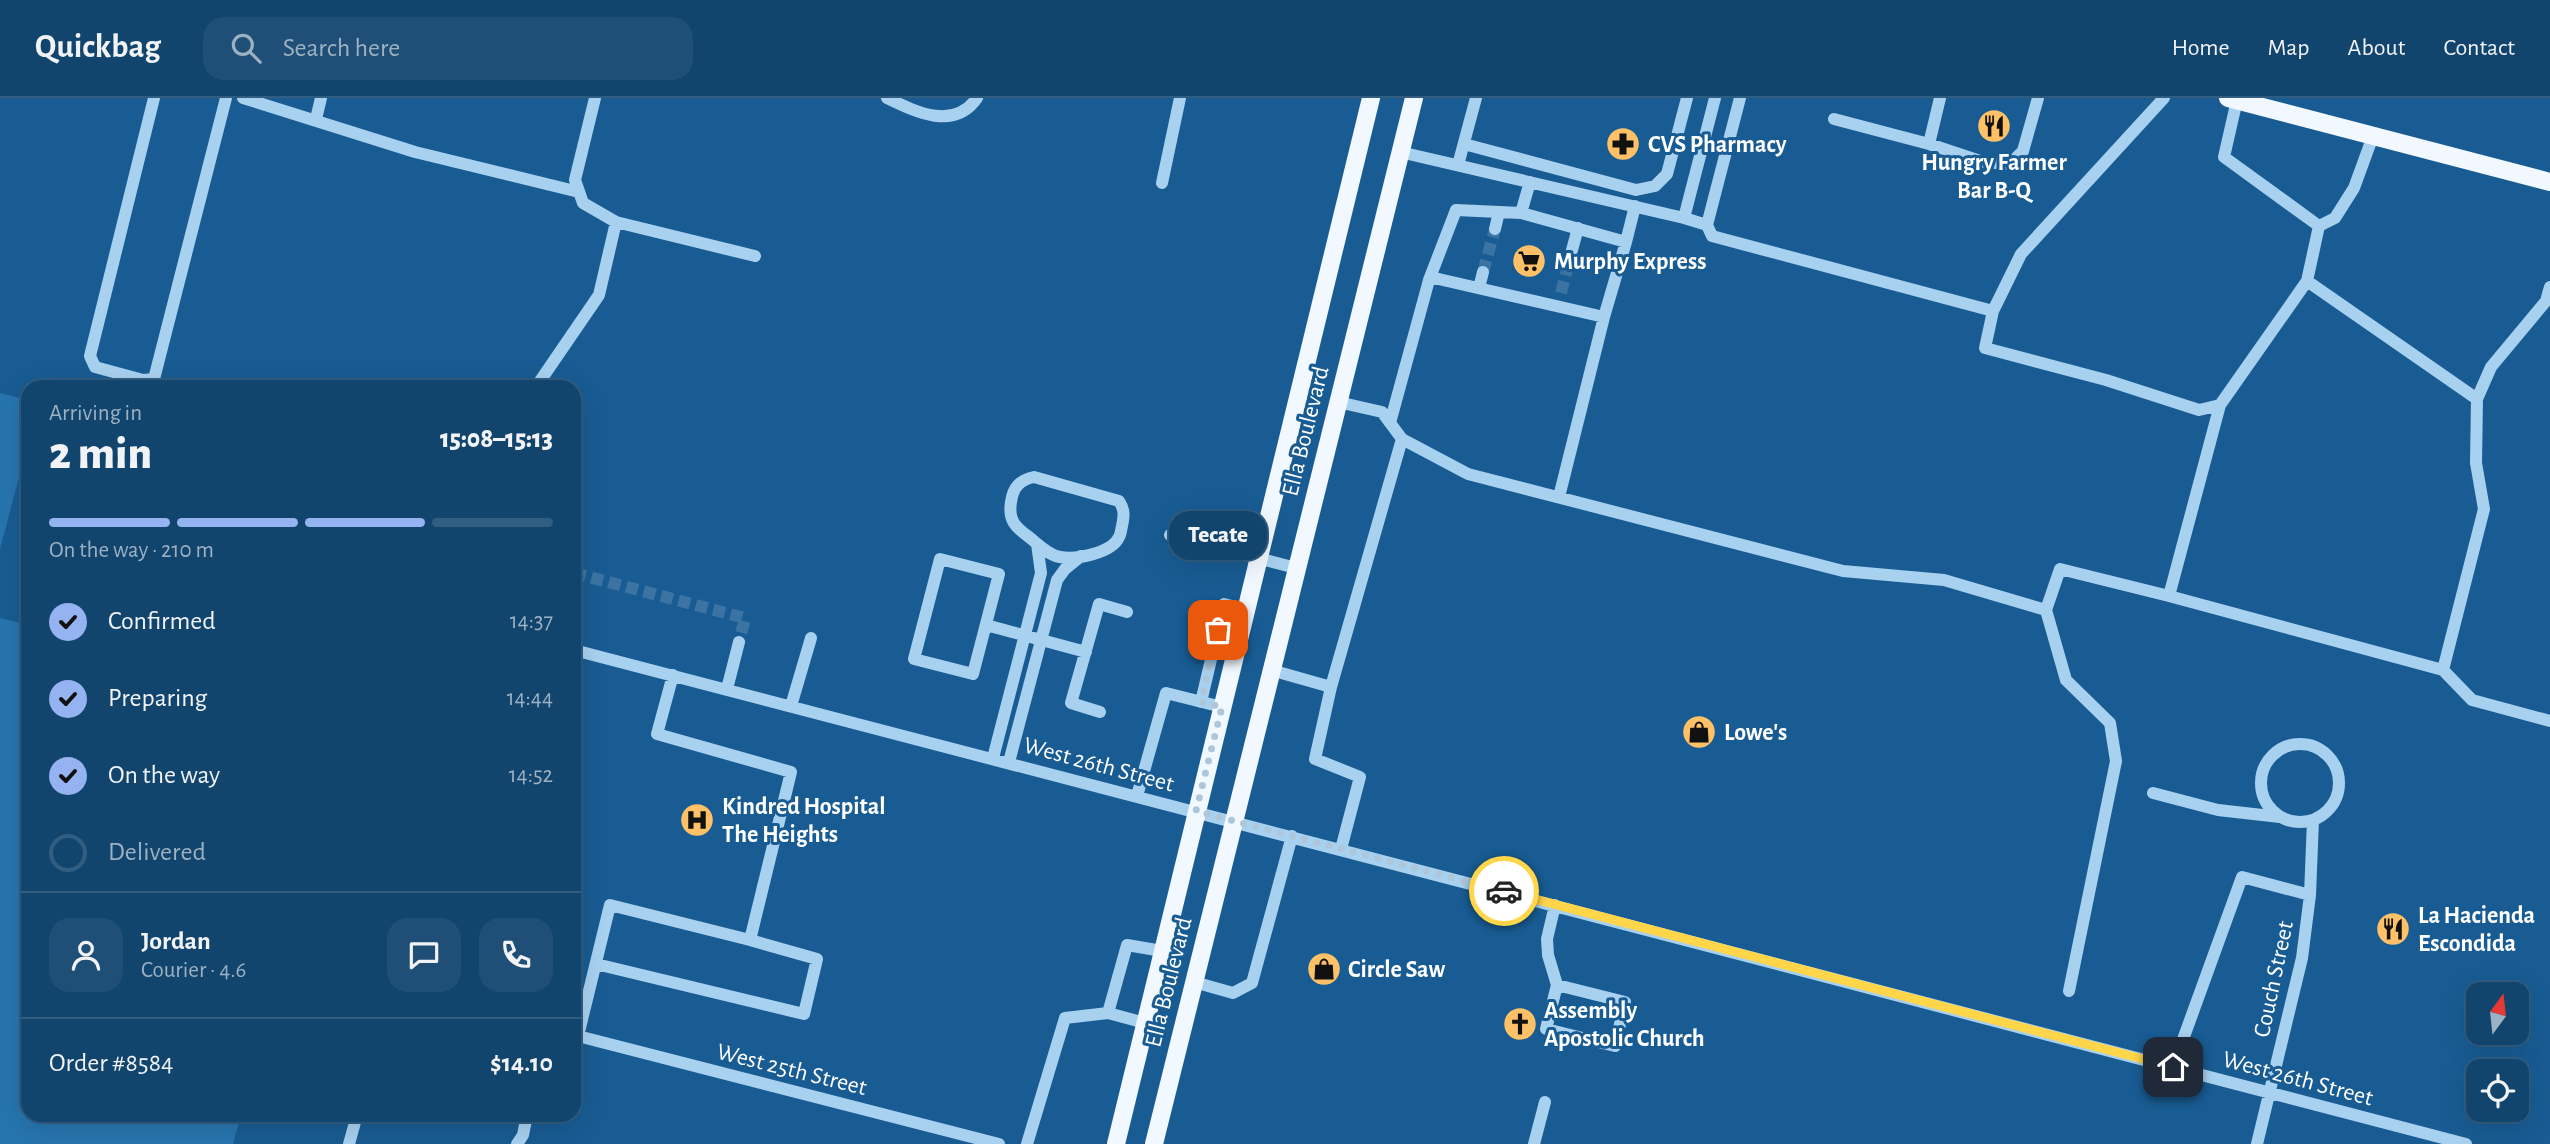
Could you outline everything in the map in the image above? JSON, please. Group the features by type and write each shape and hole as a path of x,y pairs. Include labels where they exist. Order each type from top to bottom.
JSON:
{"main road":[{"name":"Ella Boulevard","path":"1115,1144 1371,98"},
{"name":"Ella Boulevard","path":"1154,1144 1414,98"},
{"path":"2232,99 2550,182"}],"street":[{"path":"154,98 90,356 94,367 142,380 154,379 226,98"},
{"path":"243,98 415,152 579,192"},
{"path":"316,119 321,98"},
{"path":"595,98 575,180 583,203 616,222 755,256"},
{"path":"887,98 908,108 946,118 966,109 977,98"},
{"path":"1162,183 1180,98"},
{"path":"1458,165 1476,98"},
{"path":"1464,144 1636,190 1655,186 1668,174 1687,98"},
{"path":"1684,218 1715,98"},
{"path":"1740,98 1707,225 1712,236 1993,311"},
{"path":"1929,144 1940,98"},
{"path":"1833,119 1929,144 1983,162 2010,164 2024,151 2038,98"},
{"path":"2164,98 2021,254 1993,311 1985,348 2106,380 2199,410 2220,405"},
{"path":"2232,99 2224,157 2319,226"},
{"path":"2319,226 2335,218 2354,188 2373,136"},
{"path":"1401,152 1707,225"},
{"path":"1521,213 1530,182"},
{"path":"1559,497 1635,206"},
{"path":"1390,423 1430,277 1456,210 1521,213 1626,242"},
{"path":"1495,229 1499,212"},
{"path":"541,380 599,295 616,222"},
{"path":"2169,596 2220,405 2306,281 2319,226"},
{"path":"1572,250 1577,228"},
{"path":"1479,288 1483,272"},
{"path":"1430,277 1479,288 1559,299 1604,317"},
{"path":"2306,281 2477,399"},
{"path":"2444,670 2484,509 2476,463 2477,399 2491,367 2546,301 2550,287"},
{"path":"1338,402 1382,412 1402,439 1468,474 1843,571 1944,580 2046,610"},
{"path":"1341,849 1360,777 1315,760 1331,687 1402,439"},
{"path":"1034,477 1119,501 1124,515 1119,538 1107,547 1081,556 1060,557 1051,554 1015,527 1010,515 1011,500 1016,486 1024,479 1034,477"},
{"path":"1170,535 1296,568"},
{"path":"993,758 1041,573 1037,544"},
{"path":"1009,762 1057,580 1065,569 1081,556"},
{"path":"940,559 999,574 986,625 973,674 914,659 940,559"},
{"path":"2069,990 2116,761 2110,723 2066,680 2046,610 2060,569 2444,670 2472,700 2550,721"},
{"path":"1100,712 1071,704 1099,604 1127,612"},
{"path":"1201,702 1224,604 1247,610"},
{"path":"986,625 1086,652"},
{"path":"791,706 811,638"},
{"path":"727,689 739,642"},
{"name":"West 26th Street","path":"581,652 2466,1144"},
{"path":"1212,656 1233,663"},
{"path":"1271,670 1331,687"},
{"path":"673,675 657,734 790,772 750,940"},
{"path":"1137,796 1166,693 1222,707"},
{"path":"2153,793 2218,810 2281,817 2297,822 2313,820 2326,812 2335,801 2339,787 2337,770 2328,756 2314,747 2298,744 2281,748 2269,759 2262,774 2261,791 2268,806 2281,817"},
{"name":"Couch Street","path":"2257,1144 2302,958 2310,895 2313,820"},
{"path":"1194,982 1233,993 1252,983 1292,836"},
{"path":"2173,1067 2242,877 2310,895"},
{"path":"581,1017 610,905 817,959 804,1014 596,964"},
{"path":"1555,905 1547,939 1548,955 1557,985 1546,1029 1615,1046 1625,1002 1557,985"},
{"path":"1108,1013 1127,945 1162,951"},
{"path":"1027,1144 1065,1018 1108,1013 1144,1023"},
{"name":"West 25th Street","path":"581,1036 996,1144"},
{"path":"1534,1144 1545,1102"},
{"path":"349,1144 355,1122"},
{"path":"517,1144 523,1135 526,1122"}],"shaded area":[{"path":"0,393 21,398 21,470 0,549"},
{"path":"0,618 21,623 21,1122 239,1122 233,1144 0,1144"}],"tunnel":[{"path":"1483,272 1495,229"},
{"path":"1561,293 1572,250"},
{"path":"581,575 745,618 739,642"}],"way so far":[{"path":"1218,630 1201,702 1222,707 1196,811 1504,891"}],"place":[{"name":"Hungry Farmer Bar B-Q","path":"1994,126"},
{"name":"CVS Pharmacy","path":"1623,144"},
{"name":"Murphy Express","path":"1529,261"},
{"name":"Tecate","path":"1218,630"},
{"name":"Lowe's","path":"1699,732"},
{"name":"Kindred Hospital The Heights","path":"697,820"},
{"name":"La Hacienda Escondida","path":"2393,929"},
{"name":"Circle Saw","path":"1324,969"},
{"name":"Assembly Apostolic Church","path":"1520,1024"}],"route":[{"path":"1504,891 2173,1067"}]}
